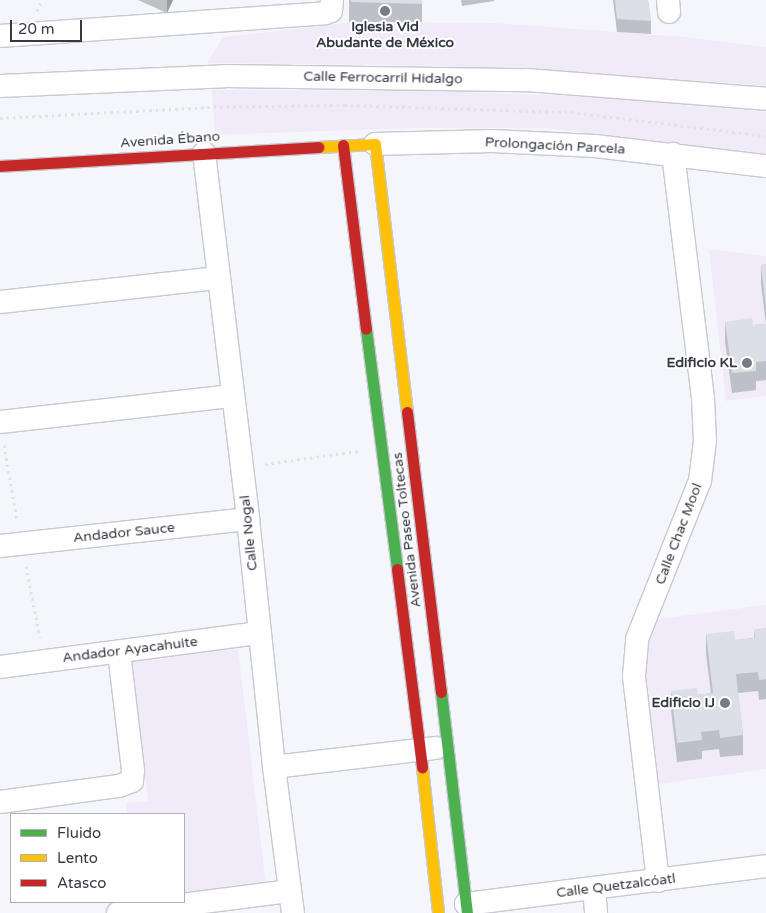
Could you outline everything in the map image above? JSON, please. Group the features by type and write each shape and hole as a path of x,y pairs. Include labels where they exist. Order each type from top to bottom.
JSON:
{"street":[{"path":"0,36 331,6"},
{"name":"Calle Ferrocarril Hidalgo","path":"0,86 225,76 527,80 766,99"},
{"name":"Prolongación Parcela","path":"343,145 492,142 595,146 766,166"},
{"name":"Avenida Paseo Toltecas","path":"375,144 466,909"},
{"name":"Avenida Paseo Toltecas","path":"343,145 420,750 438,913"},
{"name":"Avenida Ébano","path":"0,166 343,145"},
{"name":"Calle Nogal","path":"204,153 234,396 274,768 293,913"},
{"name":"Calle Chac Mool","path":"658,881 634,676 637,639 700,481 705,440 703,398 673,154"},
{"path":"0,302 218,278"},
{"path":"0,422 234,396"},
{"name":"Andador Sauce","path":"0,546 248,519"},
{"name":"Andador Ayacahuite","path":"0,666 260,633"},
{"path":"0,802 119,786 132,781 133,770 119,652"},
{"path":"274,768 448,746"},
{"name":"Calle Quetzalcóatl","path":"466,909 594,889 766,866"},
{"path":"594,889 596,913"},
{"path":"118,913 290,891"}],"path":[{"path":"0,118 207,108 383,106 571,112 766,136"},
{"path":"242,467 382,448"}],"shaded area":[{"path":"353,22 496,23 685,37 766,47 766,86 577,72 411,65 207,63 223,37"},
{"path":"212,90 429,91 603,97 766,112 766,154 545,128 413,128 215,135"},
{"path":"709,249 766,256 766,396 726,401"},
{"path":"766,605 766,769 659,784 645,661 649,641 658,619"},
{"path":"238,648 266,887 185,897 185,813 127,813 126,803 148,801 131,660"}],"building":[{"path":"351,0 422,0 423,4 351,2"},
{"path":"615,0 648,0 651,21 617,19"},
{"path":"766,264 766,308 761,265"},
{"path":"752,318 753,325 766,324 766,361 756,362 756,371 732,373 725,322"},
{"name":"Edificio IJ","path":"766,628 766,679 759,680 758,672 736,674 743,735 720,738 719,730 701,732 702,740 677,743 671,691 697,688 698,695 713,693 706,634 734,631 735,640 755,638 754,630"}],"traffic: fast":[{"path":"366,329 397,569"},
{"path":"441,692 467,913"}],"traffic: slow":[{"path":"318,147 375,144 407,412"},
{"path":"422,767 438,913"}],"traffic: jam":[{"path":"343,145 366,329"},
{"path":"0,166 318,147"},
{"path":"407,412 441,692"},
{"path":"397,569 422,767"}],"place":[{"name":"Iglesia Vid Abudante de México","path":"385,11"},
{"name":"Edificio KL","path":"747,363"},
{"name":"Edificio IJ","path":"725,703"}]}
